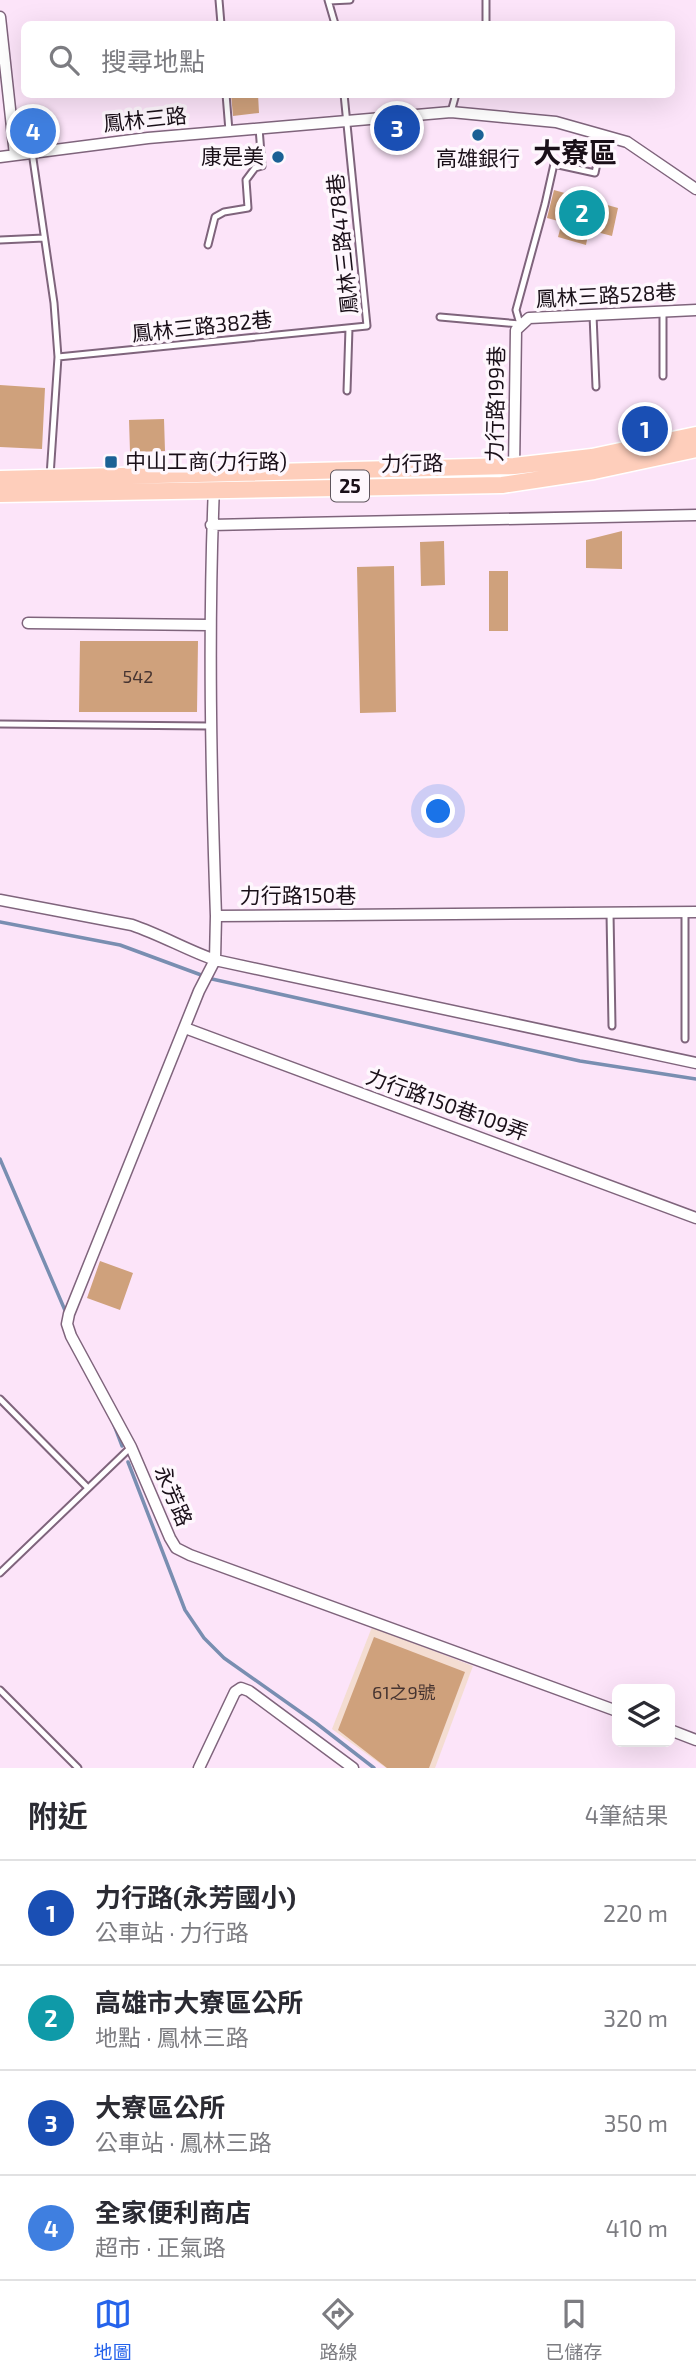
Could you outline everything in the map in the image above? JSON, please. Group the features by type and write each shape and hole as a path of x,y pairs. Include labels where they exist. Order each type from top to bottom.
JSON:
{"main road":[{"name":"力行路","path":"515,475 696,435"},
{"name":"力行路","path":"0,494 214,482 594,471 696,449"},
{"name":"力行路","path":"0,479 214,482"}],"street":[{"path":"0,17 15,155"},
{"name":"鳳林三路","path":"0,157 259,128 451,112 556,122 627,142 696,189"},
{"name":"鳳林三路528巷","path":"520,324 529,318 696,310"},
{"name":"力行路199巷","path":"515,475 516,330 520,324"},
{"name":"力行路150巷","path":"214,482 211,525 209,726 216,916 691,912"},
{"path":"211,525 696,515"},
{"path":"27,622 209,625"},
{"path":"0,900 132,925 215,960 696,1063"},
{"path":"185,1028 198,991 215,960 216,916"},
{"name":"力行路150巷109弄","path":"185,1028 696,1218"},
{"name":"永芳路","path":"185,1028 67,1324 131,1447 176,1548 612,1709"},
{"path":"199,1768 235,1692 241,1688 249,1691 353,1768"},
{"path":"675,1732 696,1740"}],"lane":[{"path":"219,0 221,21"},
{"path":"334,21 328,1 350,0"},
{"path":"486,0 486,21"},
{"path":"226,98 229,131"},
{"path":"344,98 347,121"},
{"path":"451,112 455,98"},
{"name":"鳳林三路478巷","path":"346,391 349,328 367,326 347,121"},
{"path":"208,245 215,217 224,212 248,208 246,180 254,168 262,166 259,128"},
{"path":"520,324 516,310 554,164 594,173 603,135"},
{"path":"32,152 54,303 58,357 50,478"},
{"path":"0,240 44,238"},
{"path":"663,311 663,376"},
{"path":"593,315 596,387"},
{"name":"力行路199巷","path":"440,317 520,324"},
{"name":"鳳林三路382巷","path":"58,357 349,328"},
{"path":"0,724 209,726"},
{"path":"685,1039 691,912"},
{"path":"610,913 612,1026"},
{"path":"0,1399 88,1488"},
{"path":"0,1573 131,1447"},
{"path":"0,1690 78,1768"}],"shaded area":[{"path":"372,1627 473,1666 435,1768 386,1768 332,1729"}],"building":[{"path":"231,98 258,98 259,113 233,116"},
{"path":"554,190 618,208 612,236 589,230 586,245 558,237 562,222 547,218"},
{"path":"0,385 45,388 42,449 0,447"},
{"path":"164,419 165,451 130,452 129,420"},
{"path":"622,531 622,569 586,568 586,540"},
{"path":"444,541 445,585 421,586 420,542"},
{"path":"394,566 396,712 360,713 357,567"},
{"path":"489,571 508,571 508,631 489,631"},
{"path":"80,641 198,641 197,712 79,712"},
{"path":"100,1261 133,1273 120,1310 87,1298"},
{"path":"374,1637 465,1672 429,1768 387,1768 338,1730"}],"waterway":[{"path":"0,922 120,945 212,979 580,1061 696,1079"},
{"path":"0,1159 67,1315"},
{"path":"114,1425 122,1446"},
{"path":"128,1462 185,1610 204,1638 224,1658 374,1768"}],"place":[{"name":"大寮區公所","path":"397,128"},
{"name":"全家便利商店","path":"33,131"},
{"name":"高雄銀行","path":"478,135"},
{"name":"康是美","path":"278,157"},
{"name":"高雄市大寮區公所","path":"582,213"},
{"name":"力行路(永芳國小)","path":"645,429"},
{"name":"中山工商(力行路)","path":"111,462"}],"district":[{"name":"大寮區","path":"575,153"}]}
